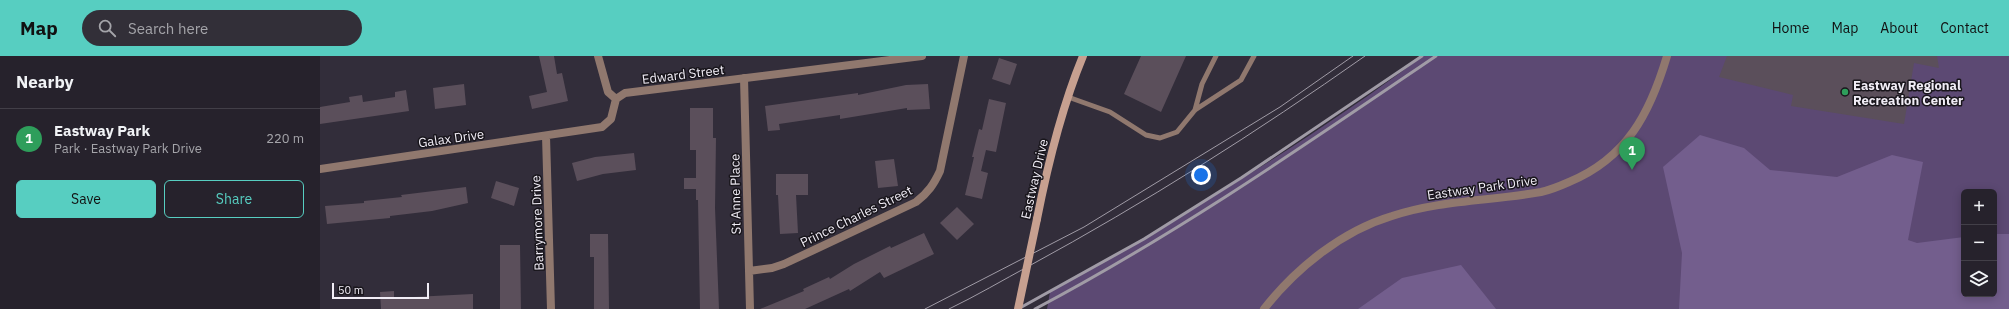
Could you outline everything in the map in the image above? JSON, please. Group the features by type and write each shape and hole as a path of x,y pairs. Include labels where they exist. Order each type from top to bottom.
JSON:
{"main road":[{"name":"Eastway Drive","path":"1018,309 1050,157 1068,97 1084,56"}],"street":[{"path":"598,56 608,92 616,99"},
{"name":"Edward Street","path":"616,99 625,93 922,56"},
{"name":"Prince Charles Street","path":"749,271 772,268 784,264 916,202 925,195 934,184 940,170 964,56"},
{"name":"Eastway Park Drive","path":"1264,309 1295,274 1328,248 1369,225 1390,216 1439,205 1542,192 1588,173 1622,147 1634,133 1650,104 1667,56"},
{"name":"St Anne Place","path":"744,78 750,309"},
{"name":"Galax Drive","path":"320,170 602,127 608,123 616,99"},
{"name":"Barrymore Drive","path":"546,136 551,309"}],"lane":[{"path":"1195,110 1202,84 1216,56"},
{"path":"1068,97 1110,112 1146,135 1160,138 1177,132 1195,110 1241,80 1254,56"}],"shaded area":[{"path":"1423,56 2009,56 2009,309 1047,309 1050,292 1146,237 1240,180 1333,120"},
{"path":"1700,135 1744,148 1770,170 1837,177 1892,155 1923,162 1908,240 1917,243 1961,237 1961,297 1997,297 1997,234 2009,234 2009,309 1679,309 1682,253 1663,167"},
{"path":"1461,265 1496,309 1358,309 1402,278"}],"building":[{"path":"539,56 554,56 557,74 562,73 568,101 532,109 529,96 547,92"},
{"path":"1141,56 1186,56 1161,112 1124,94"},
{"name":"Eastway Regional Recreation Center","path":"1727,56 1937,56 1939,68 1914,63 1904,124 1791,106 1793,95 1719,77"},
{"path":"999,58 1017,64 1010,85 992,79"},
{"path":"464,84 466,105 435,109 433,88"},
{"path":"928,84 930,109 907,110 907,108 840,119 840,115 779,124 780,130 768,131 765,106 858,93 858,95 906,85"},
{"path":"406,90 409,111 320,124 320,107 350,102 349,97 362,95 363,102 395,97 395,92"},
{"path":"989,99 1006,103 996,152 986,150 981,171 988,173 982,199 965,195 979,129 982,130"},
{"path":"690,108 713,108 713,138 716,138 715,208 719,309 700,309 698,200 696,200 696,189 684,189 684,178 696,178 696,150 690,150"},
{"path":"634,153 636,170 603,174 577,181 572,163 595,157"},
{"path":"894,159 898,186 878,188 875,161"},
{"path":"776,174 808,174 808,195 796,195 798,233 780,234 778,195 776,195"},
{"path":"496,181 519,188 514,206 491,198"},
{"path":"466,187 468,203 432,211 390,216 390,218 327,224 325,206 364,203 364,201 402,197 401,195"},
{"path":"957,207 974,224 957,240 940,223"},
{"path":"924,233 934,254 884,278 880,272 850,291 849,289 805,309 760,309 804,291 803,289 829,277 830,279 854,264 890,246 891,248"},
{"path":"590,234 608,234 609,309 594,309 594,257 590,257"},
{"path":"500,245 520,245 521,309 500,309"},
{"path":"394,291 394,298 473,294 473,309 381,309 380,292"}],"tram line":[{"path":"925,309 1084,227 1280,107 1353,56"},
{"path":"949,309 1072,242 1158,192 1242,139 1365,56"}],"railway":[{"path":"1018,309 1144,239 1241,178 1422,56"},
{"path":"1035,309 1087,281 1189,220 1288,156 1436,56"}],"place":[{"name":"Eastway Regional Recreation Center","path":"1845,92"},
{"name":"Eastway Park","path":"1632,170"}]}
